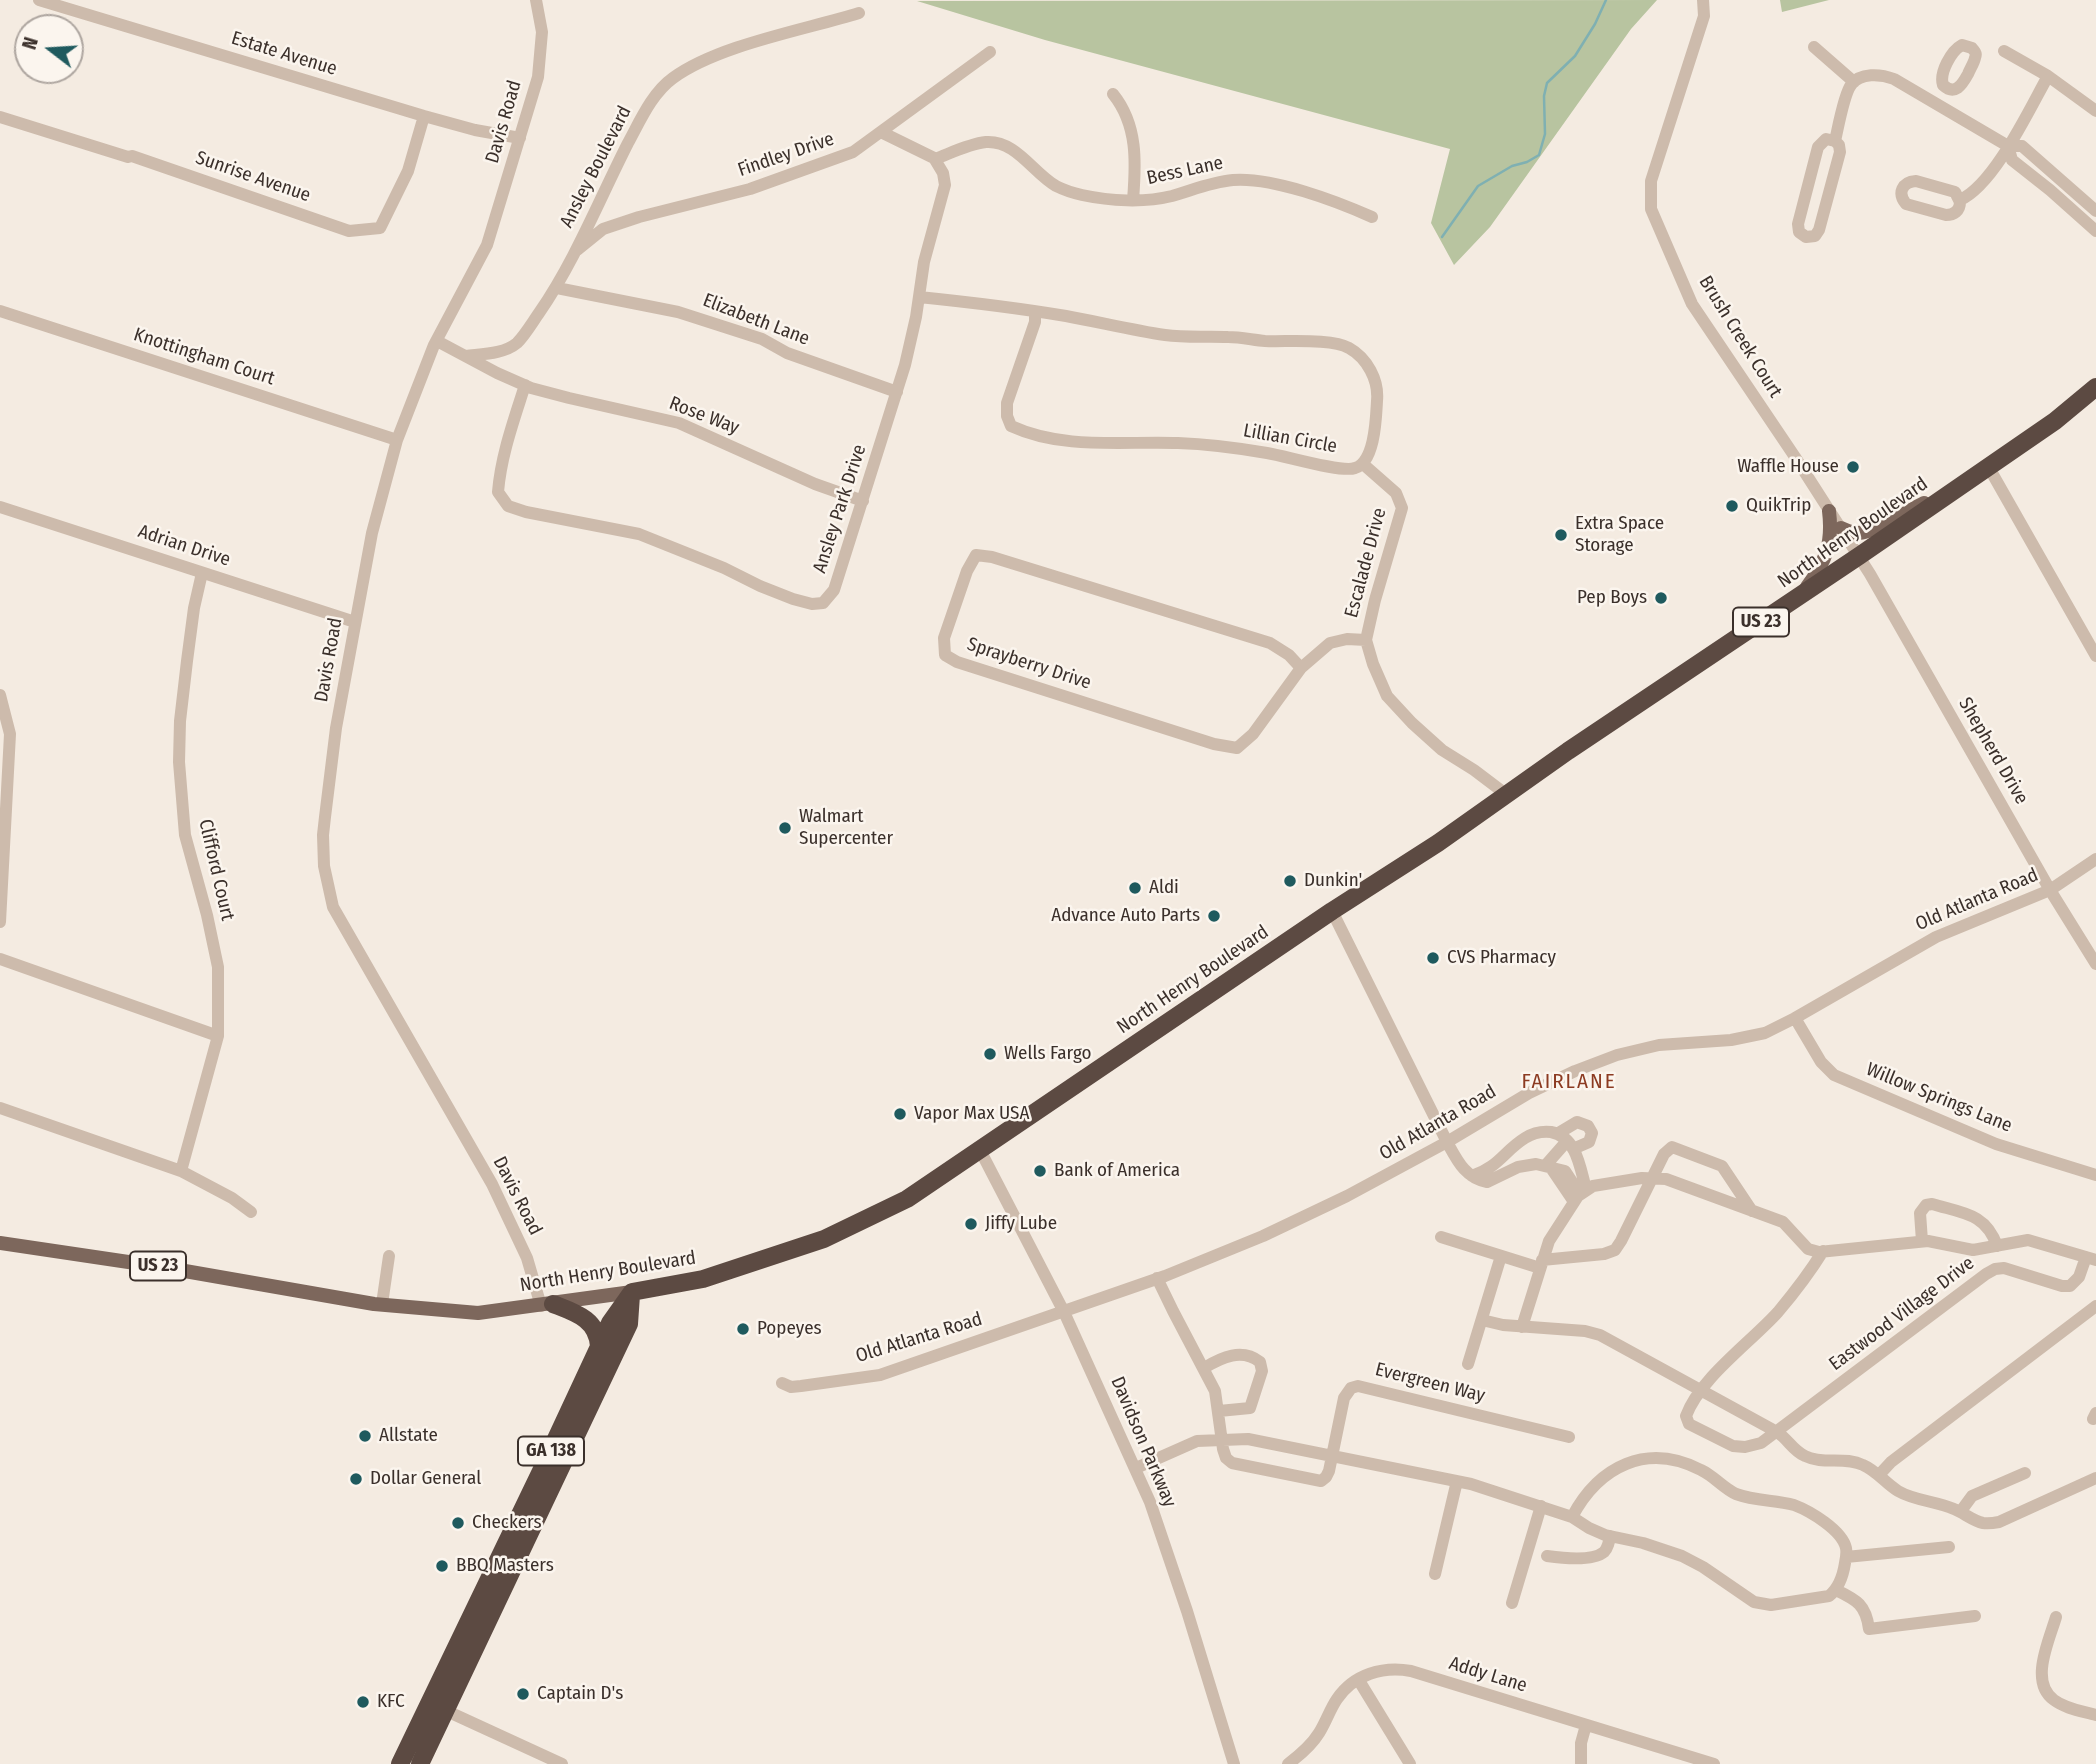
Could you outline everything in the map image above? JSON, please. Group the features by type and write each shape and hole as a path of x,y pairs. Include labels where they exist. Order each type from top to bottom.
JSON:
{"highway":[{"name":"North Henry Boulevard","path":"632,1292 703,1279 824,1239 906,1199 1332,911 1438,843 1568,751 2054,421 2096,387"},
{"name":"GA 138","path":"419,1764 438,1707 543,1468 610,1323 632,1292"},
{"name":"GA 138","path":"400,1764 438,1707 629,1324 632,1292"},
{"path":"547,1305 589,1320 594,1327 599,1346"}],"main road":[{"path":"1841,528 1856,533 1874,528 1957,486"},
{"path":"1803,593 1820,570 1827,553 1831,524 1829,511"},
{"name":"North Henry Boulevard","path":"0,1243 382,1304 478,1313 632,1292"}],"street":[{"name":"Estate Avenue","path":"39,0 424,117 520,138"},
{"name":"Davis Road","path":"536,0 542,32 538,76 488,244 437,341 397,440 372,533 336,729 323,835 324,866 332,908 492,1184 547,1305"},
{"name":"Brush Creek Court","path":"1703,0 1704,16 1651,181 1651,209 1692,304 1858,556"},
{"name":"Ansley Boulevard","path":"466,356 502,351 516,344 557,288 634,132 655,96 672,78 725,52 859,13"},
{"path":"1814,47 1854,82"},
{"path":"2004,51 2048,76 2096,111"},
{"name":"Findley Drive","path":"574,252 603,229 639,217 750,190 853,152 990,52"},
{"path":"1835,141 1848,90 1854,82 1869,76 1885,76 2008,146 2022,146 2096,211"},
{"path":"1960,200 1982,185 2048,76"},
{"path":"1939,106 1947,89"},
{"path":"1113,94 1132,135 1136,161 1133,200"},
{"name":"Sunrise Avenue","path":"0,117 132,156 349,231 380,228 408,171 424,117"},
{"path":"881,132 935,159"},
{"path":"1826,139 1835,141 1840,152 1818,232 1812,237 1805,237 1799,232 1798,225 1819,145 1826,139"},
{"name":"Bess Lane","path":"935,159 983,142 994,142 1009,148 1055,186 1080,195 1133,200 1159,199 1213,182 1249,180 1272,183 1372,217"},
{"path":"2008,146 2012,160 2096,230"},
{"name":"Ansley Park Drive","path":"525,385 505,451 498,492 508,506 526,512 639,534 724,568 760,586 812,604 823,603 834,590 863,501 897,392 916,317 924,262 945,185 943,173 935,159"},
{"path":"1805,195 1827,201"},
{"name":"Elizabeth Lane","path":"557,288 678,312 762,339 787,353 897,392"},
{"name":"Lillian Circle","path":"919,297 1035,312 1164,335 1321,342 1347,346 1368,363 1378,392 1372,443 1363,464 1354,469 1269,453 1180,443 1073,443 1024,432 1011,426 1006,403 1035,322 1035,312"},
{"name":"Knottingham Court","path":"0,311 397,440"},
{"path":"437,341 525,385"},
{"name":"Rose Way","path":"525,385 679,423 815,484 863,501"},
{"name":"Escalade Drive","path":"1363,464 1396,493 1402,508 1366,640 1373,664 1387,696 1412,723 1442,750 1475,769 1507,795"},
{"path":"1988,466 2096,656"},
{"name":"Adrian Drive","path":"0,507 355,622"},
{"name":"Sprayberry Drive","path":"1301,668 1289,655 1270,643 992,557 976,555 967,571 944,638 945,655 957,662 1214,744 1237,748 1253,734 1301,668 1330,643 1347,639 1366,640"},
{"name":"Shepherd Drive","path":"1858,556 2050,890 2096,964"},
{"name":"Clifford Court","path":"181,1171 218,1036 218,967 185,835 179,762 184,684 194,608 202,573"},
{"path":"0,695 10,734 5,763 0,922"},
{"name":"Old Atlanta Road","path":"782,1383 791,1387 880,1374 1064,1312 1270,1233 1347,1196 1447,1142 1529,1093 1576,1071 1617,1055 1659,1045 1731,1040 1765,1033 1936,937 2050,890 2096,859"},
{"path":"1332,911 1463,1169 1487,1182 1524,1165 1548,1167 1580,1195"},
{"path":"0,959 218,1036"},
{"name":"Willow Springs Lane","path":"1795,1018 1821,1062 1834,1075 1996,1143 2096,1175"},
{"path":"0,1108 181,1171 232,1198 251,1212"},
{"path":"1472,1176 1498,1163 1527,1137 1544,1132 1566,1141"},
{"path":"1548,1167 1566,1141"},
{"path":"1566,1141 1580,1195"},
{"path":"1441,1237 1501,1256 1541,1264 1604,1255 1615,1250 1667,1150 1672,1147 1722,1166 1752,1211"},
{"name":"Davidson Parkway","path":"980,1150 1064,1312 1136,1468 1187,1611 1234,1764"},
{"path":"1522,1327 1549,1241 1580,1195 1630,1180 1666,1179 1783,1222 1808,1249 1823,1251"},
{"path":"1922,1241 1920,1213 1926,1205 1932,1204 1980,1219 1988,1227 1997,1246"},
{"name":"Eastwood Village Drive","path":"2028,1240 2091,1258 2077,1281 2067,1286 2008,1269 1990,1271 1756,1445 1740,1447 1728,1444 1689,1424 1686,1414 1702,1390 1778,1312 1823,1251 1922,1241 1936,1241 1969,1250 2028,1240"},
{"path":"382,1304 389,1256"},
{"path":"1468,1364 1501,1256"},
{"name":"Evergreen Way","path":"1157,1278 1215,1391 1226,1458 1232,1463 1319,1481 1327,1474 1344,1398 1351,1388 1358,1386 1569,1437"},
{"path":"1879,1475 1891,1462 2096,1306"},
{"path":"1482,1320 1503,1325 1594,1333 1777,1432 1805,1457 1858,1463 1902,1493 1961,1511 1983,1523 1999,1522 2096,1478"},
{"path":"1204,1368 1233,1355 1247,1355 1260,1362 1262,1371 1250,1408 1219,1411"},
{"path":"1136,1468 1197,1440 1248,1439 1457,1481 1494,1490 1572,1517 1589,1528 1610,1536 1682,1556 1703,1567 1747,1599 1760,1604 1771,1605 1829,1596 1836,1590 1846,1557 1846,1548 1839,1535 1802,1509 1738,1494 1701,1470 1671,1461 1639,1460 1608,1473 1588,1491 1572,1517"},
{"path":"1961,1511 1972,1496 2025,1473"},
{"path":"1435,1574 1457,1481"},
{"path":"1512,1603 1541,1506"},
{"path":"1547,1556 1569,1559 1595,1556 1604,1552 1610,1536"},
{"path":"1846,1557 1949,1547"},
{"path":"1836,1590 1862,1606 1867,1615 1869,1629 1975,1616"},
{"path":"2056,1617 2042,1667 2043,1686 2055,1701 2096,1715"},
{"name":"Addy Lane","path":"1358,1679 1382,1670 1411,1671 1714,1764"},
{"path":"1287,1764 1313,1741 1341,1694 1358,1679 1410,1764"},
{"path":"438,1707 562,1764"},
{"path":"1581,1764 1581,1743 1586,1725"}],"green space":[{"path":"1657,0 1631,29 1490,227 1454,265 1431,223 1450,149 1045,40 917,1"},
{"path":"1780,0 1829,0 1782,12"}],"waterway":[{"path":"1442,237 1478,186 1512,166 1539,155 1545,134 1544,96 1547,83 1575,56 1606,0"}],"place":[{"name":"Waffle House","path":"1853,467"},
{"name":"QuikTrip","path":"1732,506"},
{"name":"Extra Space Storage","path":"1561,535"},
{"name":"Pep Boys","path":"1661,598"},
{"name":"Walmart Supercenter","path":"785,828"},
{"name":"Dunkin'","path":"1290,881"},
{"name":"Aldi","path":"1135,888"},
{"name":"Advance Auto Parts","path":"1214,916"},
{"name":"CVS Pharmacy","path":"1433,958"},
{"name":"Wells Fargo","path":"990,1054"},
{"name":"Vapor Max USA","path":"900,1114"},
{"name":"Bank of America","path":"1040,1171"},
{"name":"Jiffy Lube","path":"971,1224"},
{"name":"Popeyes","path":"743,1329"},
{"name":"Allstate","path":"365,1436"},
{"name":"Dollar General","path":"356,1479"},
{"name":"Checkers","path":"458,1523"},
{"name":"BBQ Masters","path":"442,1566"},
{"name":"Captain D's","path":"523,1694"},
{"name":"KFC","path":"363,1702"}],"district":[{"name":"FAIRLANE","path":"1569,1082"}]}
